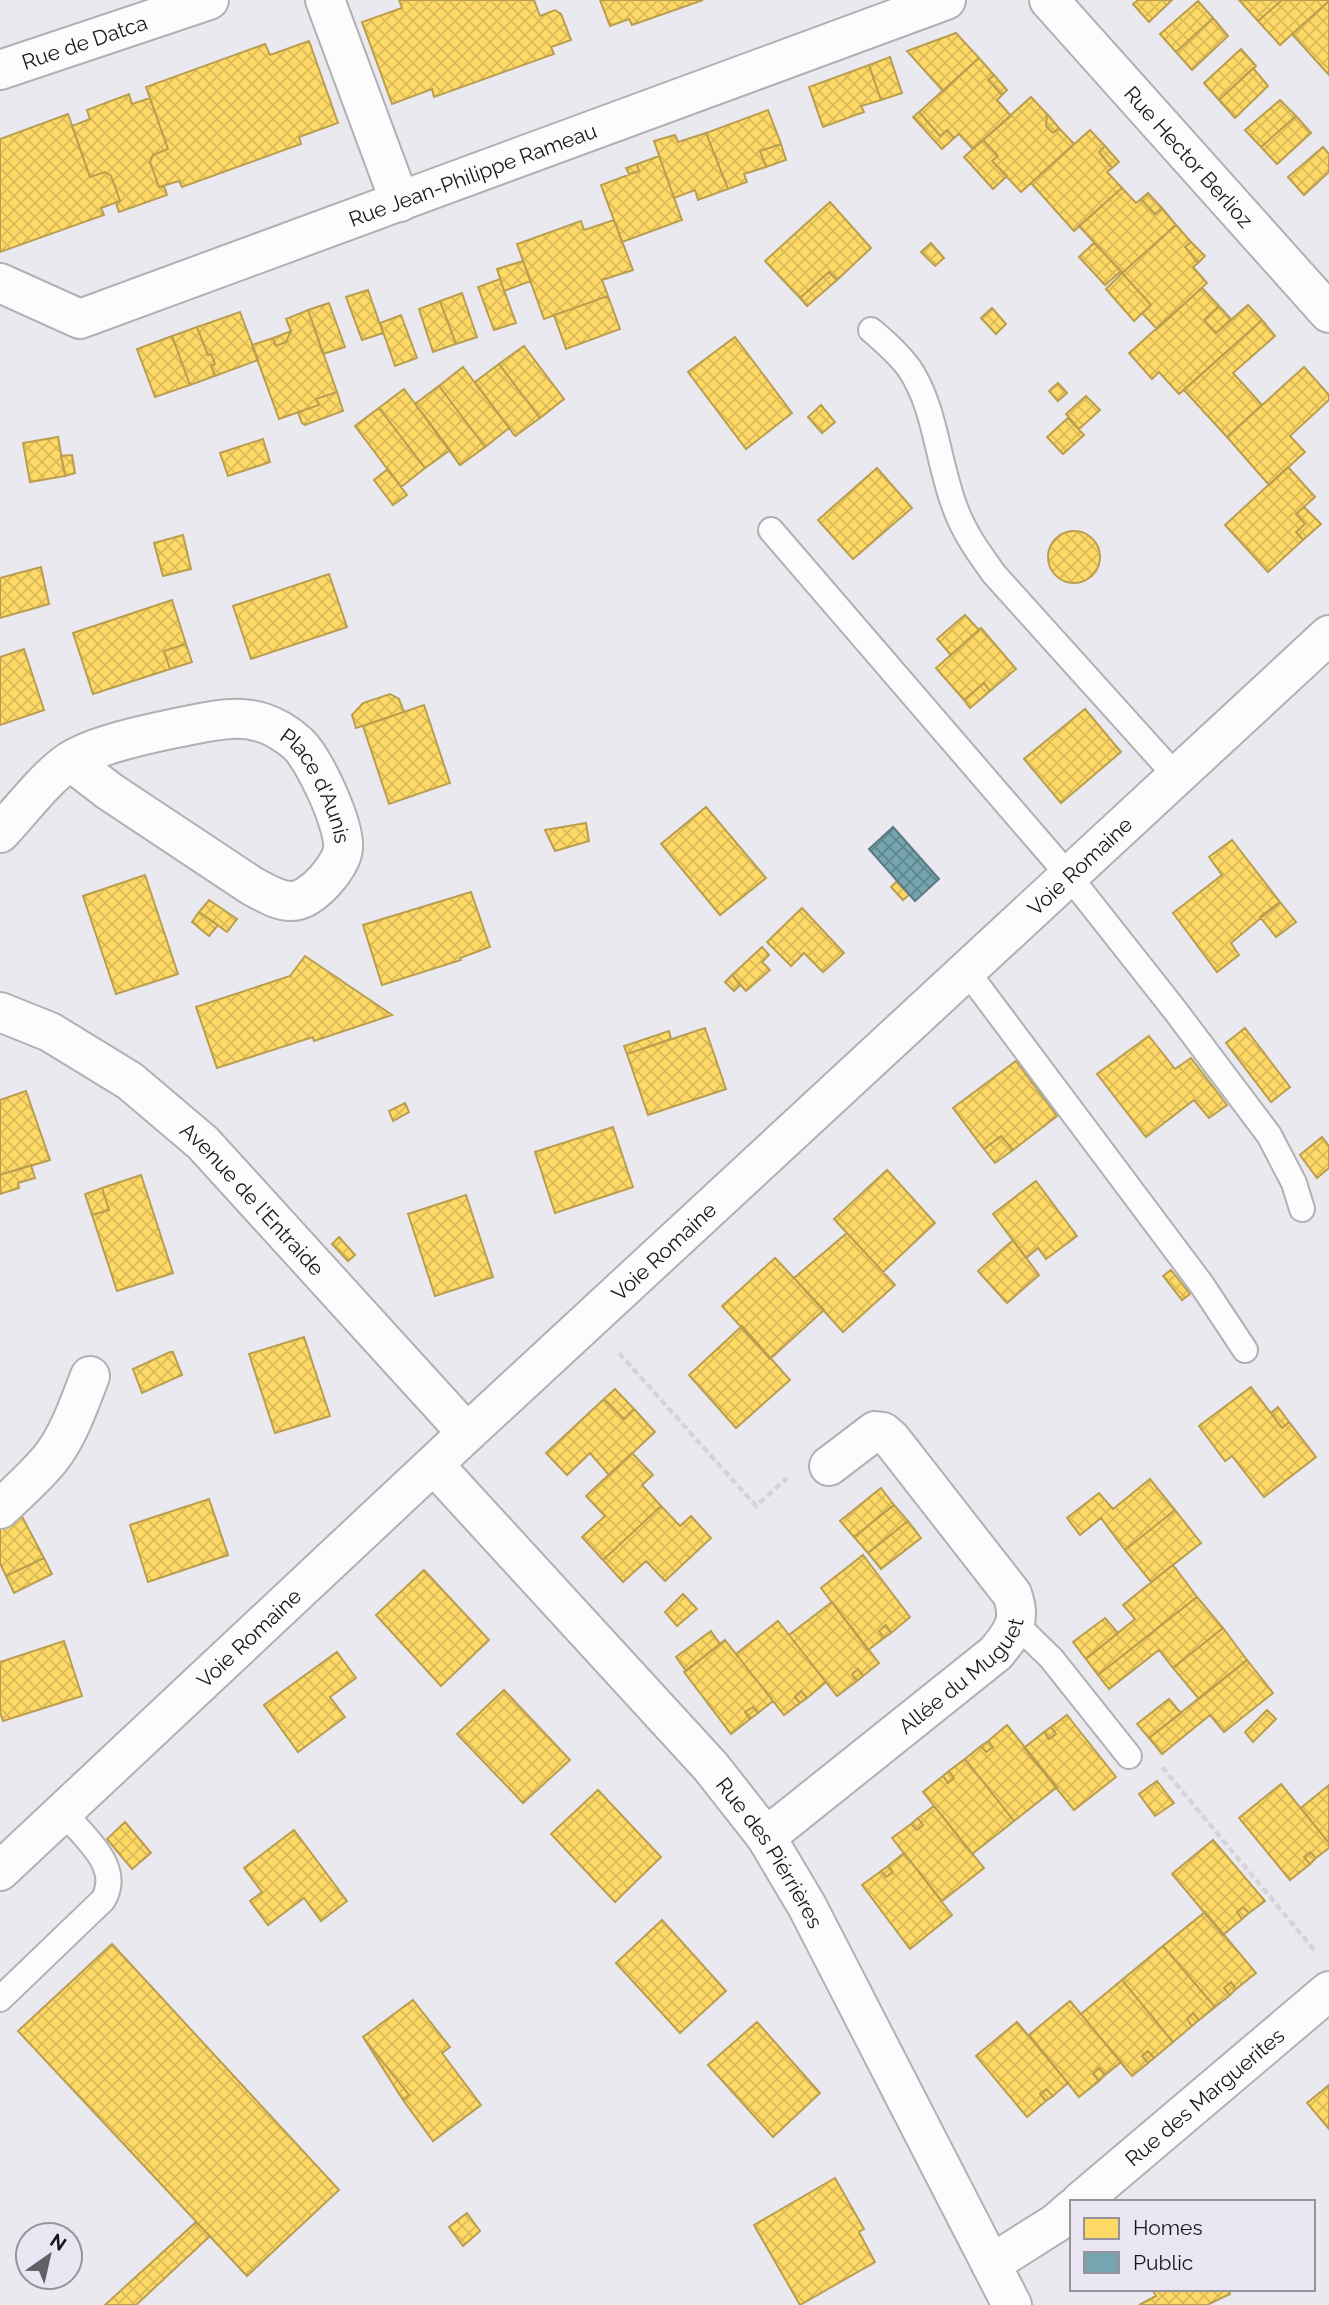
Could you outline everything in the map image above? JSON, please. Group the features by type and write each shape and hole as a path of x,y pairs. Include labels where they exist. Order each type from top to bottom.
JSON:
{"street":[{"name":"Rue de Datca","path":"0,71 209,0"},
{"path":"325,0 400,202"},
{"name":"Rue Jean-Philippe Rameau","path":"0,283 80,319 946,0"},
{"name":"Rue Hector Berlioz","path":"1049,0 1329,313"},
{"name":"Voie Romaine","path":"0,1871 467,1433 1329,635"},
{"name":"Place d'Aunis","path":"0,833 70,761 138,736 228,718 260,722 278,730 297,743 311,760 340,825 344,845 341,860 309,896 292,902 272,896 252,886 109,791 70,761"},
{"name":"Avenue de l'Entraide","path":"0,1012 50,1032 130,1081 203,1143 467,1433"},
{"path":"0,1509 52,1456 72,1422 90,1376"},
{"name":"Allée du Muguet","path":"766,1837 996,1653 1016,1624 1017,1608 1012,1594 883,1432 875,1432 829,1466"},
{"name":"Rue des Piérrières","path":"434,1465 710,1767 766,1837 807,1906 1012,2305"},
{"name":"Rue des Marguerites","path":"1082,2200 1325,1975"},
{"path":"991,2264 1056,2223 1070,2211"}],"lane":[{"path":"871,330 894,350 910,369 922,396 954,508 968,539 994,574 1176,776"},
{"path":"771,530 1069,876 1174,1009 1269,1135 1294,1183 1302,1209"},
{"path":"966,970 1202,1285 1245,1350"},
{"path":"1016,1624 1051,1658 1129,1756"},
{"path":"0,1999 103,1900 110,1889 108,1866 63,1812"}],"path":[{"path":"589,1320 756,1506 798,1468 829,1466"},
{"path":"1129,1756 1161,1766 1325,1975"}],"building: Homes":[{"path":"399,0 534,0 540,16 555,10 561,14 571,40 551,47 554,54 434,97 432,89 392,104 362,22 402,8"},
{"path":"600,0 703,0 632,25 629,19 610,26"},
{"path":"1138,0 1172,0 1149,22 1133,4"},
{"path":"1239,0 1282,0 1258,21"},
{"path":"1282,0 1329,1 1280,45 1258,21"},
{"path":"1198,1 1213,18 1176,52 1160,34"},
{"path":"1329,1 1329,75 1292,34"},
{"path":"1213,18 1228,36 1192,70 1176,52"},
{"path":"956,33 979,58 943,91 907,51"},
{"path":"309,41 338,123 299,137 301,144 182,187 179,181 159,187 150,162 153,155 168,149 146,87 265,44 270,55"},
{"path":"1241,49 1256,66 1219,100 1204,83"},
{"path":"890,57 902,93 881,100 869,65"},
{"path":"979,58 994,75 988,80 1002,95 997,100 1011,116 973,149 959,134 954,138 947,130 940,136 919,112"},
{"path":"869,65 881,100 861,106 864,112 823,127 809,87"},
{"path":"1253,68 1268,86 1235,118 1219,100"},
{"path":"994,75 1007,90 1002,95 988,80"},
{"path":"129,94 132,104 150,98 168,149 153,155 150,162 159,187 164,186 167,195 119,212 116,203 120,201 111,176 105,172 90,177 72,126 90,119 87,110"},
{"path":"1031,97 1047,114 1046,126 1053,133 1059,128 1074,144 1021,192 992,161 998,156 983,140"},
{"path":"1280,100 1296,116 1261,147 1245,130"},
{"path":"768,110 781,144 760,151 766,167 744,174 747,182 728,189 706,133"},
{"path":"919,112 940,136 947,130 954,138 942,149 913,117"},
{"path":"68,114 90,177 105,172 111,176 120,201 101,208 104,215 0,252 0,139"},
{"path":"1047,114 1059,128 1053,133 1046,126"},
{"path":"1296,116 1311,133 1277,164 1261,147"},
{"path":"1090,130 1105,146 1099,152 1112,168 1107,172 1122,188 1074,231 1031,183"},
{"path":"706,133 728,189 698,200 695,190 674,198 654,141 675,135 678,142"},
{"path":"983,140 998,156 992,161 1007,176 993,189 964,157"},
{"path":"781,144 786,160 766,167 760,151"},
{"path":"1105,146 1119,162 1112,168 1099,152"},
{"path":"1323,147 1329,154 1329,172 1304,195 1288,177"},
{"path":"659,156 682,220 622,242 601,185 639,171 637,164"},
{"path":"637,164 639,171 629,174 626,168"},
{"path":"1122,188 1136,203 1141,199 1155,214 1162,208 1176,225 1122,273 1079,226"},
{"path":"1148,193 1162,208 1155,214 1141,199"},
{"path":"830,202 871,248 837,280 829,272 800,298 765,261"},
{"path":"614,220 633,270 602,280 608,296 544,319 517,244 581,221 584,230"},
{"path":"1176,225 1191,242 1185,247 1198,263 1193,267 1207,283 1157,329 1142,313 1151,305 1122,273"},
{"path":"1191,242 1205,256 1198,263 1185,247"},
{"path":"931,243 944,258 935,266 921,252"},
{"path":"1094,243 1121,271 1105,285 1079,257"},
{"path":"523,261 531,281 504,291 497,269"},
{"path":"829,272 837,280 807,306 800,298"},
{"path":"1122,273 1151,305 1134,321 1106,289"},
{"path":"500,279 516,323 494,330 478,287"},
{"path":"1202,288 1219,306 1204,320 1216,333 1248,305 1262,320 1179,394 1159,372 1152,379 1129,353"},
{"path":"368,290 383,333 362,340 346,297"},
{"path":"462,293 477,337 456,344 440,301"},
{"path":"608,296 620,329 566,349 554,315"},
{"path":"440,301 456,344 433,352 419,309"},
{"path":"329,303 345,347 323,354 308,310"},
{"path":"1219,306 1231,319 1216,333 1204,320"},
{"path":"992,308 1006,324 996,334 981,318"},
{"path":"308,310 337,392 316,399 319,405 279,419 252,345 273,338 276,346 286,342 291,331 286,319"},
{"path":"240,312 258,360 215,376 211,366 215,364 211,354 208,355 197,327"},
{"path":"401,315 417,358 395,366 380,323"},
{"path":"1262,320 1275,336 1233,373 1262,405 1227,437 1184,390"},
{"path":"197,327 208,355 211,354 215,364 211,366 215,376 190,385 172,336"},
{"path":"291,331 286,342 276,346 273,338"},
{"path":"172,336 190,385 155,397 137,349"},
{"path":"735,337 792,413 746,449 688,372"},
{"path":"524,346 564,399 540,418 499,364"},
{"path":"499,364 540,418 515,436 475,382"},
{"path":"463,367 509,428 485,447 439,386"},
{"path":"1304,367 1329,395 1329,400 1290,436 1305,452 1269,485 1227,437"},
{"path":"1058,383 1067,393 1058,401 1049,391"},
{"path":"439,386 485,447 460,465 415,404"},
{"path":"404,389 450,450 425,468 379,408"},
{"path":"337,392 343,411 305,425 302,423 298,412 319,405 316,399"},
{"path":"1086,396 1100,410 1079,429 1066,414"},
{"path":"821,405 835,422 822,433 808,417"},
{"path":"379,408 425,468 401,487 355,426"},
{"path":"1068,418 1084,435 1063,454 1047,437"},
{"path":"58,437 65,476 30,482 23,443"},
{"path":"263,439 270,462 228,476 220,453"},
{"path":"72,455 75,473 65,476 61,456"},
{"path":"1288,467 1315,497 1296,514 1305,524 1296,532 1303,540 1268,572 1225,525"},
{"path":"877,468 912,508 853,559 818,520"},
{"path":"388,469 407,495 393,505 374,480"},
{"path":"1304,507 1321,524 1303,540 1296,532 1305,524 1296,514"},
{"path":"1074,531 1084,533 1092,539 1098,547 1098,567 1092,575 1084,581 1074,583 1064,581 1056,575 1050,567 1048,557 1050,547 1056,539 1064,533"},
{"path":"183,535 191,569 163,576 154,543"},
{"path":"41,567 49,604 0,618 0,578"},
{"path":"329,574 347,627 251,659 233,606"},
{"path":"172,600 186,644 164,651 170,669 93,694 73,633"},
{"path":"965,615 979,630 951,655 937,639"},
{"path":"981,628 1016,669 990,691 984,683 964,700 936,668"},
{"path":"186,644 192,662 170,669 164,651"},
{"path":"24,649 44,710 0,725 0,657"},
{"path":"984,683 990,691 970,708 964,700"},
{"path":"390,694 399,699 404,712 356,728 352,715 363,703"},
{"path":"424,705 450,783 389,804 363,726"},
{"path":"1085,709 1121,752 1061,803 1024,759"},
{"path":"706,807 766,878 720,915 661,844"},
{"path":"586,823 589,841 555,851 545,830"},
{"path":"1232,840 1280,902 1231,943 1239,955 1217,972 1173,913 1222,875 1209,857"},
{"path":"145,875 178,974 116,994 83,896"},
{"path":"897,881 910,894 903,900 891,887"},
{"path":"471,892 490,947 460,958 461,960 382,985 363,925"},
{"path":"209,900 237,919 227,932 199,912"},
{"path":"1280,902 1296,922 1276,937 1260,917"},
{"path":"802,908 844,953 823,972 804,953 791,966 767,942"},
{"path":"199,912 218,925 209,936 192,922"},
{"path":"762,947 769,955 762,962 770,970 746,991 732,975"},
{"path":"305,956 392,1015 314,1041 313,1037 217,1068 196,1007 290,976"},
{"path":"732,975 740,985 734,991 725,982"},
{"path":"705,1028 726,1089 648,1115 627,1054"},
{"path":"1245,1028 1290,1087 1271,1102 1226,1043"},
{"path":"669,1031 671,1039 627,1054 624,1046"},
{"path":"1149,1036 1175,1069 1191,1058 1227,1105 1209,1118 1194,1100 1146,1137 1097,1074"},
{"path":"1016,1061 1057,1116 1013,1150 1001,1136 984,1149 953,1108"},
{"path":"26,1091 50,1160 0,1175 0,1100"},
{"path":"405,1103 409,1112 393,1121 389,1111"},
{"path":"613,1127 633,1187 555,1213 535,1152"},
{"path":"1001,1136 1013,1150 995,1163 984,1149"},
{"path":"1322,1137 1329,1146 1329,1168 1317,1178 1300,1155"},
{"path":"31,1165 35,1178 18,1183 19,1188 0,1194 0,1175"},
{"path":"887,1170 935,1223 883,1272 834,1219"},
{"path":"141,1175 173,1273 117,1291 92,1215 109,1210 102,1188"},
{"path":"1036,1181 1077,1236 1046,1259 1038,1248 1026,1258 993,1214"},
{"path":"102,1188 109,1210 92,1215 85,1194"},
{"path":"466,1195 493,1277 435,1296 408,1214"},
{"path":"847,1233 895,1285 843,1332 794,1278"},
{"path":"339,1237 355,1255 348,1261 332,1244"},
{"path":"1013,1240 1039,1275 1007,1303 978,1271"},
{"path":"775,1258 824,1310 770,1359 722,1306"},
{"path":"1171,1270 1190,1294 1182,1300 1163,1276"},
{"path":"742,1326 790,1380 736,1428 689,1375"},
{"path":"304,1337 330,1416 275,1433 249,1354"},
{"path":"173,1352 182,1375 142,1393 133,1369"},
{"path":"1251,1387 1282,1428 1289,1422 1316,1457 1264,1497 1232,1456 1225,1461 1199,1426"},
{"path":"615,1389 634,1409 624,1419 604,1399"},
{"path":"604,1399 624,1419 634,1409 655,1432 609,1475 590,1453 567,1475 546,1453"},
{"path":"1278,1407 1289,1422 1282,1428 1271,1413"},
{"path":"632,1453 653,1475 642,1485 661,1506 603,1560 582,1537 605,1516 586,1496"},
{"path":"1150,1479 1175,1510 1125,1550 1101,1518 1080,1535 1067,1518 1099,1493 1113,1509"},
{"path":"881,1488 894,1505 854,1537 840,1521"},
{"path":"209,1499 228,1555 148,1582 130,1525"},
{"path":"894,1505 908,1521 868,1553 854,1537"},
{"path":"661,1506 680,1526 691,1516 711,1538 665,1581 646,1561 623,1582 603,1560"},
{"path":"17,1507 44,1558 6,1576 0,1563 0,1524"},
{"path":"1175,1510 1201,1543 1151,1582 1125,1550"},
{"path":"908,1521 921,1538 881,1569 868,1553"},
{"path":"863,1555 910,1617 891,1633 886,1625 879,1631 884,1638 868,1650 821,1588"},
{"path":"44,1558 52,1574 14,1593 6,1576"},
{"path":"1173,1565 1197,1597 1098,1675 1086,1659 1135,1619 1123,1605"},
{"path":"424,1570 489,1640 441,1686 376,1615"},
{"path":"683,1594 697,1609 677,1626 665,1612"},
{"path":"1197,1597 1223,1628 1173,1668 1159,1650 1109,1689 1098,1675"},
{"path":"832,1602 879,1663 863,1676 858,1669 852,1674 857,1681 837,1696 789,1635"},
{"path":"1105,1618 1118,1633 1086,1659 1073,1642"},
{"path":"778,1621 826,1682 807,1698 801,1691 795,1697 800,1703 784,1715 736,1654"},
{"path":"886,1625 891,1633 884,1638 879,1631"},
{"path":"1223,1628 1247,1660 1199,1699 1173,1668"},
{"path":"711,1631 720,1644 686,1671 676,1657"},
{"path":"725,1640 773,1701 758,1713 753,1707 745,1712 750,1719 731,1734 684,1672"},
{"path":"64,1641 82,1696 3,1721 0,1712 0,1662"},
{"path":"337,1652 356,1678 330,1697 345,1717 298,1752 264,1705"},
{"path":"1247,1660 1273,1693 1224,1732 1210,1715 1162,1754 1149,1738"},
{"path":"858,1669 863,1676 857,1681 852,1674"},
{"path":"504,1690 570,1760 523,1803 457,1734"},
{"path":"801,1691 807,1698 800,1703 795,1697"},
{"path":"1169,1699 1181,1713 1149,1738 1137,1724"},
{"path":"753,1707 758,1713 750,1719 745,1712"},
{"path":"1267,1710 1276,1719 1253,1742 1245,1732"},
{"path":"1067,1715 1116,1777 1074,1810 1024,1748 1044,1732 1049,1739 1056,1734 1051,1727"},
{"path":"1007,1725 1057,1787 1014,1821 965,1759 981,1746 986,1752 993,1747 988,1741"},
{"path":"1051,1727 1056,1734 1049,1739 1044,1732"},
{"path":"988,1741 993,1747 986,1752 981,1746"},
{"path":"965,1759 1014,1821 972,1854 923,1792 943,1776 948,1783 954,1778 949,1771"},
{"path":"949,1771 954,1778 948,1783 943,1776"},
{"path":"1157,1781 1174,1803 1155,1816 1139,1794"},
{"path":"1281,1784 1329,1843 1329,1848 1316,1858 1310,1852 1304,1857 1310,1864 1290,1880 1239,1818"},
{"path":"1329,1785 1329,1843 1301,1808"},
{"path":"598,1790 661,1857 615,1902 551,1834"},
{"path":"934,1806 984,1868 942,1901 892,1838 911,1824 917,1830 923,1825 918,1818"},
{"path":"918,1818 923,1825 917,1830 911,1824"},
{"path":"125,1822 151,1853 132,1869 107,1839"},
{"path":"294,1830 347,1901 321,1921 304,1898 268,1925 250,1901 262,1892 244,1868"},
{"path":"1213,1840 1265,1901 1249,1913 1243,1907 1237,1912 1242,1919 1223,1935 1172,1874"},
{"path":"1310,1852 1316,1858 1310,1864 1304,1857"},
{"path":"904,1853 952,1915 910,1949 862,1885 881,1871 886,1877 893,1872 888,1866"},
{"path":"888,1866 893,1872 886,1877 881,1871"},
{"path":"1243,1907 1249,1913 1242,1919 1237,1912"},
{"path":"1205,1912 1256,1973 1236,1989 1231,1982 1224,1988 1230,1995 1215,2007 1163,1946"},
{"path":"662,1920 726,1991 680,2033 616,1963"},
{"path":"112,1944 339,2190 247,2276 18,2031"},
{"path":"1163,1946 1215,2007 1199,2020 1193,2013 1187,2019 1192,2026 1173,2042 1122,1980"},
{"path":"1122,1980 1173,2042 1154,2058 1148,2051 1142,2056 1148,2063 1132,2076 1081,2014"},
{"path":"1231,1982 1236,1989 1230,1995 1224,1988"},
{"path":"413,2000 450,2047 442,2053 481,2105 433,2141 403,2100 409,2095 363,2037"},
{"path":"1070,2001 1121,2062 1105,2075 1099,2068 1093,2074 1099,2081 1079,2097 1029,2035"},
{"path":"1193,2013 1199,2020 1192,2026 1187,2019"},
{"path":"757,2022 820,2093 773,2137 708,2065"},
{"path":"1017,2022 1068,2083 1053,2096 1046,2089 1040,2094 1046,2101 1027,2117 976,2056"},
{"path":"363,2037 409,2095 403,2100"},
{"path":"1148,2051 1154,2058 1148,2063 1142,2056"},
{"path":"1099,2068 1105,2075 1099,2081 1093,2074"},
{"path":"1329,2085 1329,2129 1307,2103"},
{"path":"1046,2089 1053,2096 1046,2101 1040,2094"},
{"path":"835,2178 864,2229 859,2232 875,2262 800,2305 754,2225"},
{"path":"467,2213 480,2231 463,2246 449,2227"},
{"path":"196,2222 210,2236 136,2305 105,2305"},
{"path":"1153,2291 1229,2291 1230,2294 1207,2305 1139,2305 1156,2296"}],"building: Public":[{"path":"893,827 939,879 915,901 869,849"}]}
